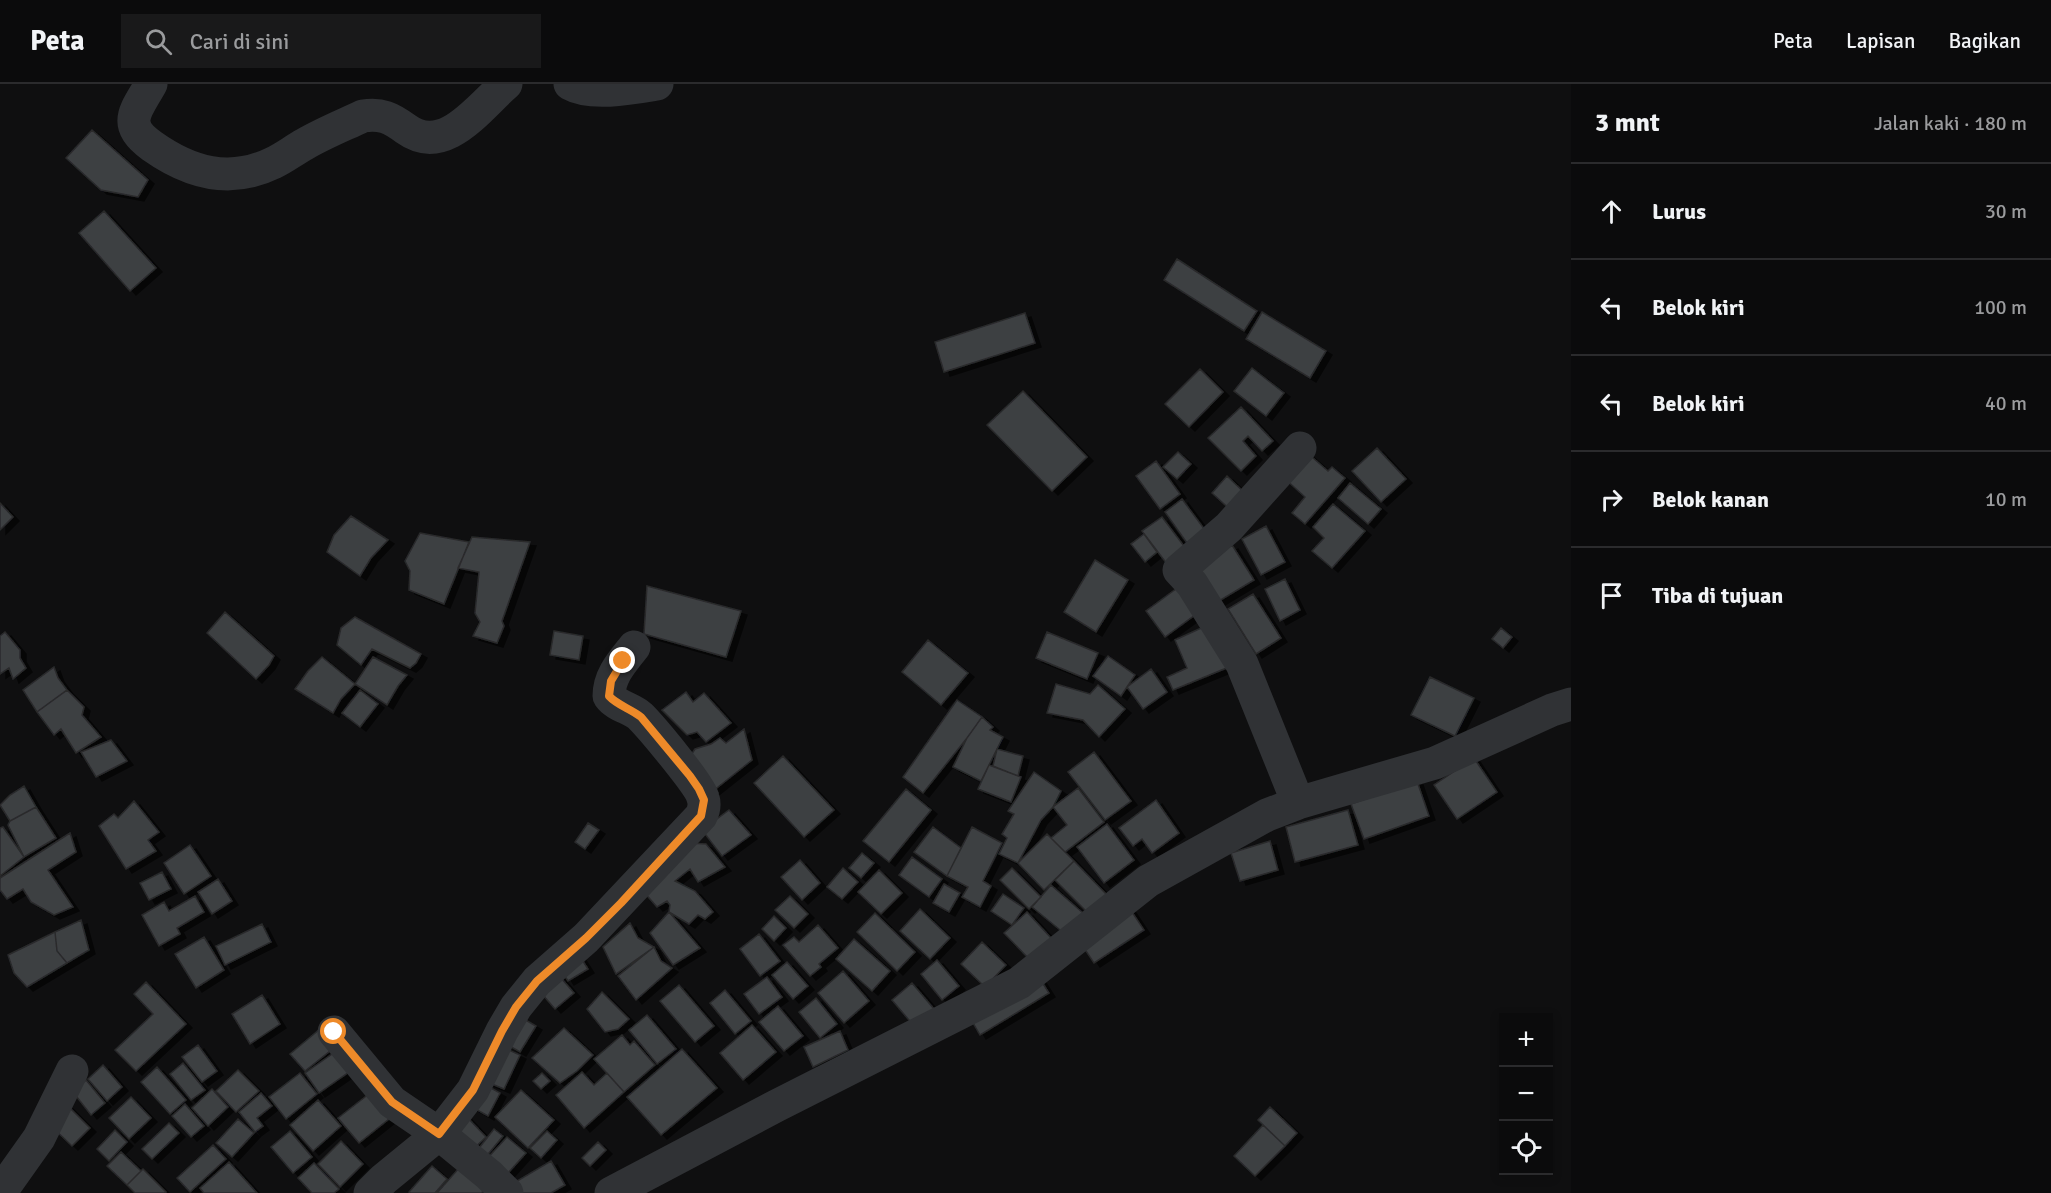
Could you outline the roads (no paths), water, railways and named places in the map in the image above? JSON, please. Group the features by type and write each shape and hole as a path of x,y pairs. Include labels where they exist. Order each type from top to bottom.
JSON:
{"street":[{"path":"151,84 133,119 136,131 163,154 204,172 227,176 253,171 274,163 306,143 363,116 373,114 389,117 408,130 424,137 443,135 456,130 506,84"},
{"path":"570,84 592,92 657,84"},
{"path":"1298,803 1242,664 1192,584 1179,570 1229,527 1299,448"},
{"path":"370,1193 439,1134 473,1090 516,1007 537,981 586,938 621,903 701,816 704,806 703,796 690,776 641,717 614,702 609,696 611,681 615,673 634,647"},
{"path":"611,1193 776,1106 1019,983 1148,881 1268,815 1298,803 1435,763 1552,710 1571,704"},
{"path":"334,1032 392,1102 439,1134 507,1193"},
{"path":"0,1193 39,1138 72,1071"}]}
